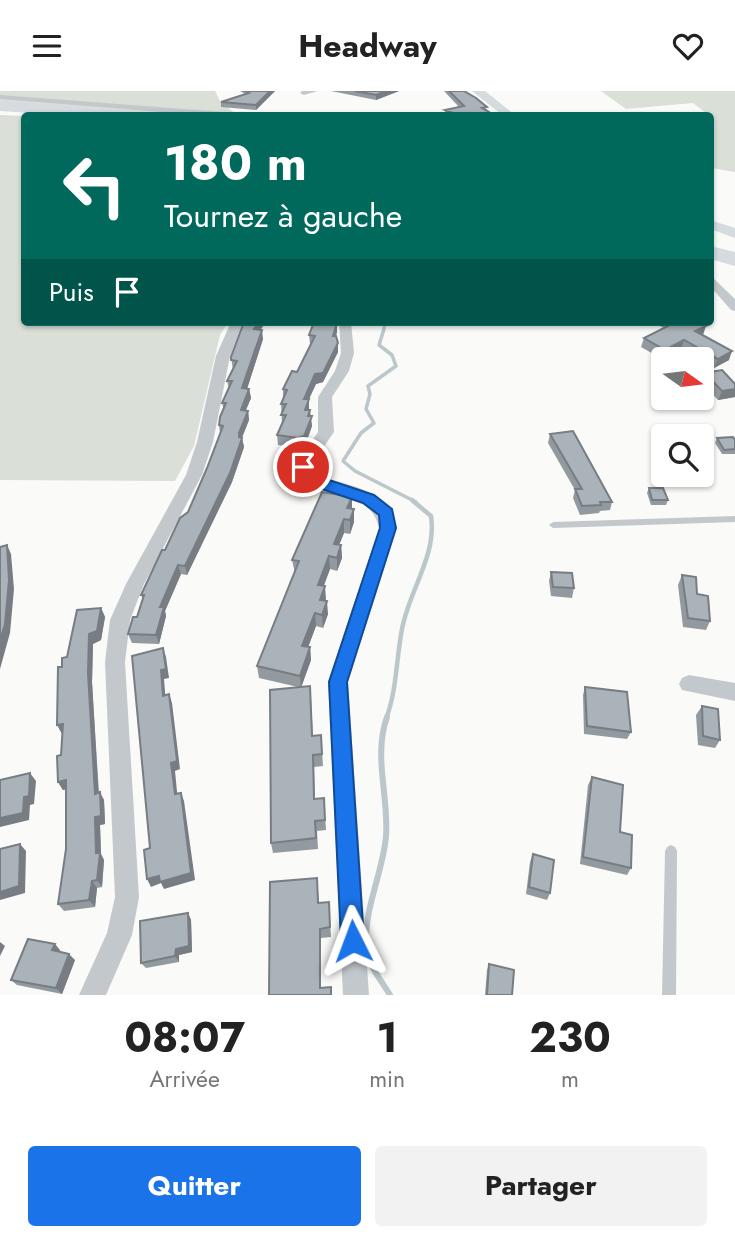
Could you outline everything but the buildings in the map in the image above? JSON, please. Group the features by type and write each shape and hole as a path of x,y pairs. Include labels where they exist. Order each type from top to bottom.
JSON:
{"highway":[{"path":"0,108 42,112"},
{"path":"0,108 69,112"},
{"path":"714,246 735,251"},
{"path":"714,253 735,259"}],"street":[{"path":"478,91 505,112"},
{"path":"0,97 186,112"},
{"path":"714,225 735,233"},
{"path":"714,283 735,307"},
{"path":"92,995 119,935 127,897 115,662 120,620 135,584 194,475 205,442 223,356 235,326"},
{"path":"346,326 349,353 341,374 324,397 327,426 323,440 309,455 303,467 314,467 321,472 321,483 380,505 387,513 388,528 338,682 356,995"},
{"path":"689,684 735,692"}],"lane":[{"path":"552,526 735,519"},
{"path":"669,995 671,851"}],"shaded area":[{"path":"0,91 215,91 220,101 233,112 118,112 0,102"},
{"path":"601,91 735,91 735,172 714,168 714,112 705,112 693,103 626,109"},
{"path":"0,115 21,116 21,326 226,326 220,335 194,446 175,481 0,480"}],"waterway":[{"path":"383,331 385,326"},
{"path":"384,329 379,345 392,355 396,366 368,386 370,394 366,409 374,423 361,433 343,461 355,471 416,502"},
{"path":"386,719 406,615 426,559 432,531 431,516 412,500"},
{"path":"387,717 381,746 386,836 366,938 370,963 390,995"}],"route":[{"path":"303,467 318,469 323,476 321,483 369,499 387,513 388,528 338,682 353,941"}]}
